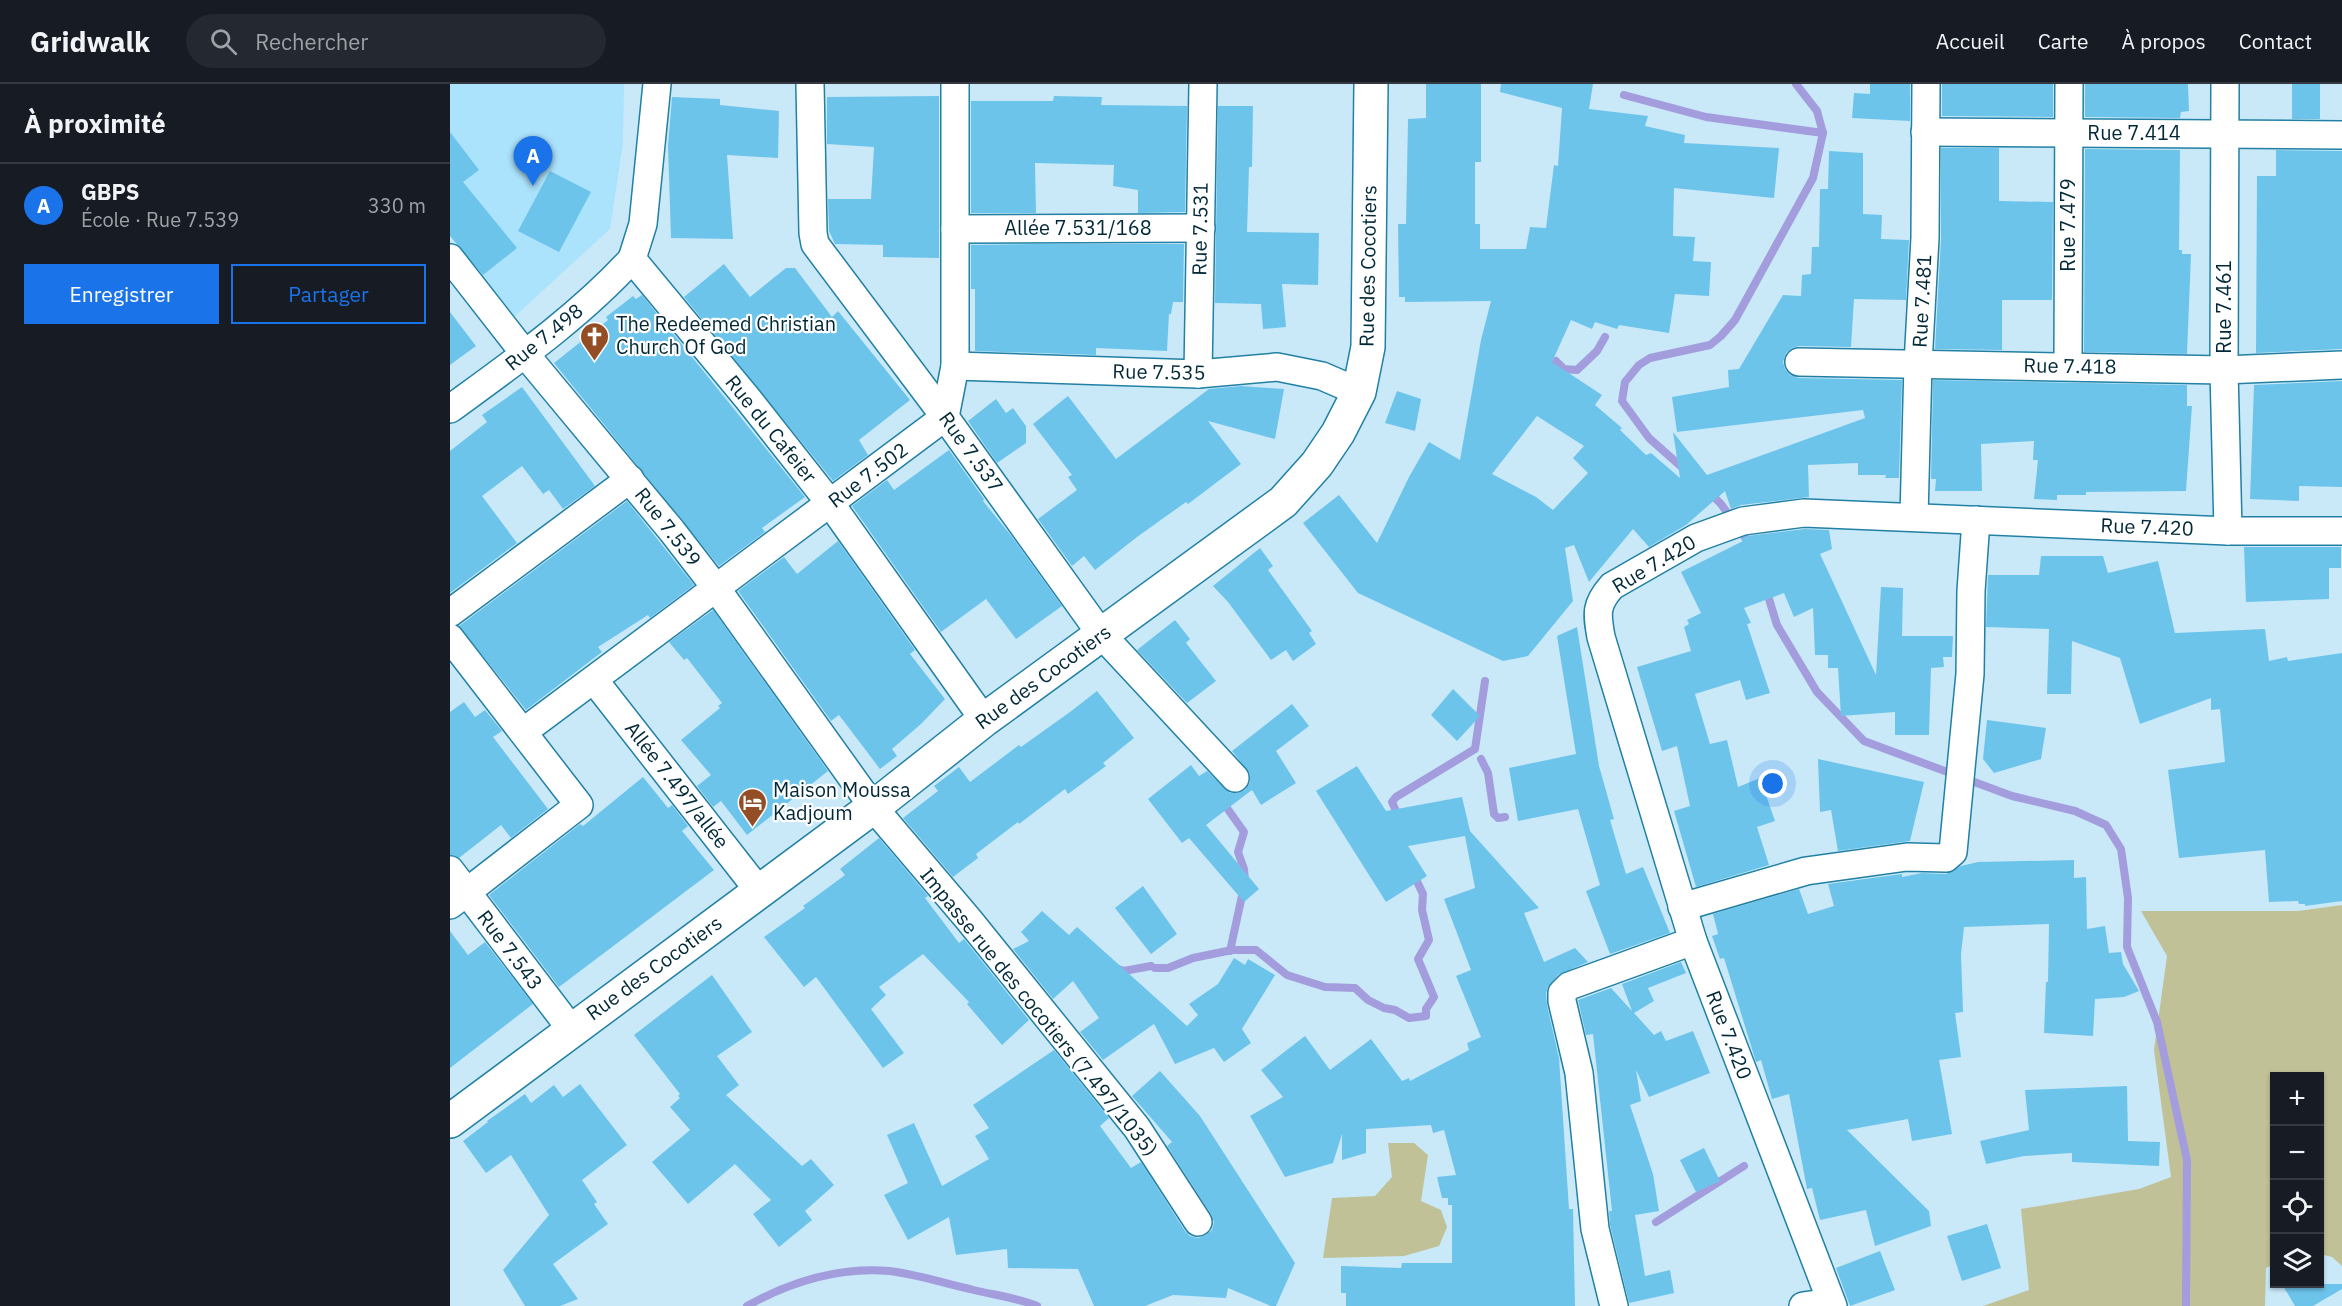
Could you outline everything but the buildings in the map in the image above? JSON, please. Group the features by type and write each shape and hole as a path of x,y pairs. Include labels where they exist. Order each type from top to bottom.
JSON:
{"street":[{"path":"632,259 643,224 657,84"},
{"name":"Rue 7.537","path":"810,84 815,244 945,417 1101,634 1235,778"},
{"path":"945,417 955,366 955,84"},
{"name":"Rue 7.531","path":"1198,374 1203,84"},
{"name":"Rue des Cocotiers","path":"450,1121 873,807 984,720 1283,502 1317,464 1338,433 1359,392 1368,346 1371,84"},
{"name":"Rue 7.481","path":"1914,517 1918,364 1926,238 1926,84"},
{"name":"Rue 7.479","path":"2068,366 2070,84"},
{"name":"Rue 7.461","path":"2225,84 2224,370 2228,531"},
{"name":"Rue 7.414","path":"1925,132 2342,135"},
{"name":"Allée 7.531/168","path":"955,229 1201,228"},
{"name":"Rue 7.539","path":"450,258 525,354 630,479 716,588 873,807"},
{"name":"Rue 7.498","path":"450,410 525,354 606,286 632,259"},
{"name":"Rue du Cafeier","path":"632,259 748,399 830,503 984,720"},
{"name":"Rue 7.418","path":"1798,362 2224,370 2342,365"},
{"name":"Rue 7.535","path":"955,366 1198,374 1277,367 1322,376 1359,392"},
{"name":"Rue 7.502","path":"523,732 945,417"},
{"path":"450,613 630,479"},
{"name":"Rue 7.420","path":"1803,1306 1832,1304 1682,907 1607,660 1597,613 1601,598 1612,586 1696,538 1734,524 1804,513 2228,531 2342,531"},
{"path":"1682,907 1806,871 1907,857 1946,858 1953,852 1970,674 1971,591 1976,520"},
{"path":"450,638 579,805 458,898"},
{"name":"Allée 7.497/allée","path":"594,680 759,891"},
{"name":"Impasse rue des cocotiers (7.497/1035)","path":"873,807 969,920 1137,1128 1198,1222"},
{"name":"Rue 7.543","path":"450,870 458,898 571,1029"},
{"path":"1614,1306 1595,1229 1579,1073 1562,993 1569,986 1693,940"}],"shaded area":[{"path":"450,84 624,84 623,143 610,229 513,318 450,236"}],"green space":[{"path":"2342,905 2342,1266 2332,1257 2324,1255 2324,1072 2270,1072 2270,1266 2266,1268 2265,1306 1983,1306 2029,1290 2021,1209 2139,1189 2171,1177 2154,1050 2167,956 2141,911 2298,911"},
{"path":"1388,1143 1414,1143 1428,1155 1421,1201 1441,1210 1447,1227 1439,1246 1404,1256 1323,1258 1332,1198 1375,1196 1392,1177"}],"waterway":[{"path":"1685,470 1649,438 1622,401 1625,382 1639,365 1650,358 1710,345 1735,320 1813,178 1823,133 1817,111 1796,84"},
{"path":"1624,95 1706,117 1823,133"},
{"path":"1556,361 1564,369 1577,370 1597,351 1605,337"},
{"path":"1710,493 1721,504 1751,546"},
{"path":"1766,589 1777,625 1817,692 1864,741 2012,796 2075,811 2106,825 2121,849 2128,898 2127,947 2157,1022 2187,1160 2186,1306"},
{"path":"1399,818 1392,802 1396,797 1475,749 1485,681"},
{"path":"1481,759 1488,773 1494,814 1498,818 1505,817"},
{"path":"1222,801 1244,832 1238,852 1244,869 1245,882 1230,951"},
{"path":"1155,968 1168,968 1193,958 1232,950 1256,950 1287,975 1325,987 1355,988 1368,1000 1409,1018 1426,1016 1426,1009 1434,997 1418,959 1429,940 1422,910 1423,894 1413,873"},
{"path":"1115,968 1124,971 1151,966"},
{"path":"1656,1222 1744,1166"},
{"path":"747,1306 763,1297 815,1278 870,1270 909,1274 1037,1306"}],"place":[{"name":"GBPS","path":"533,186"},
{"name":"The Redeemed Christian Church Of God","path":"595,362"},
{"name":"Maison Moussa Kadjoum","path":"752,828"}]}
